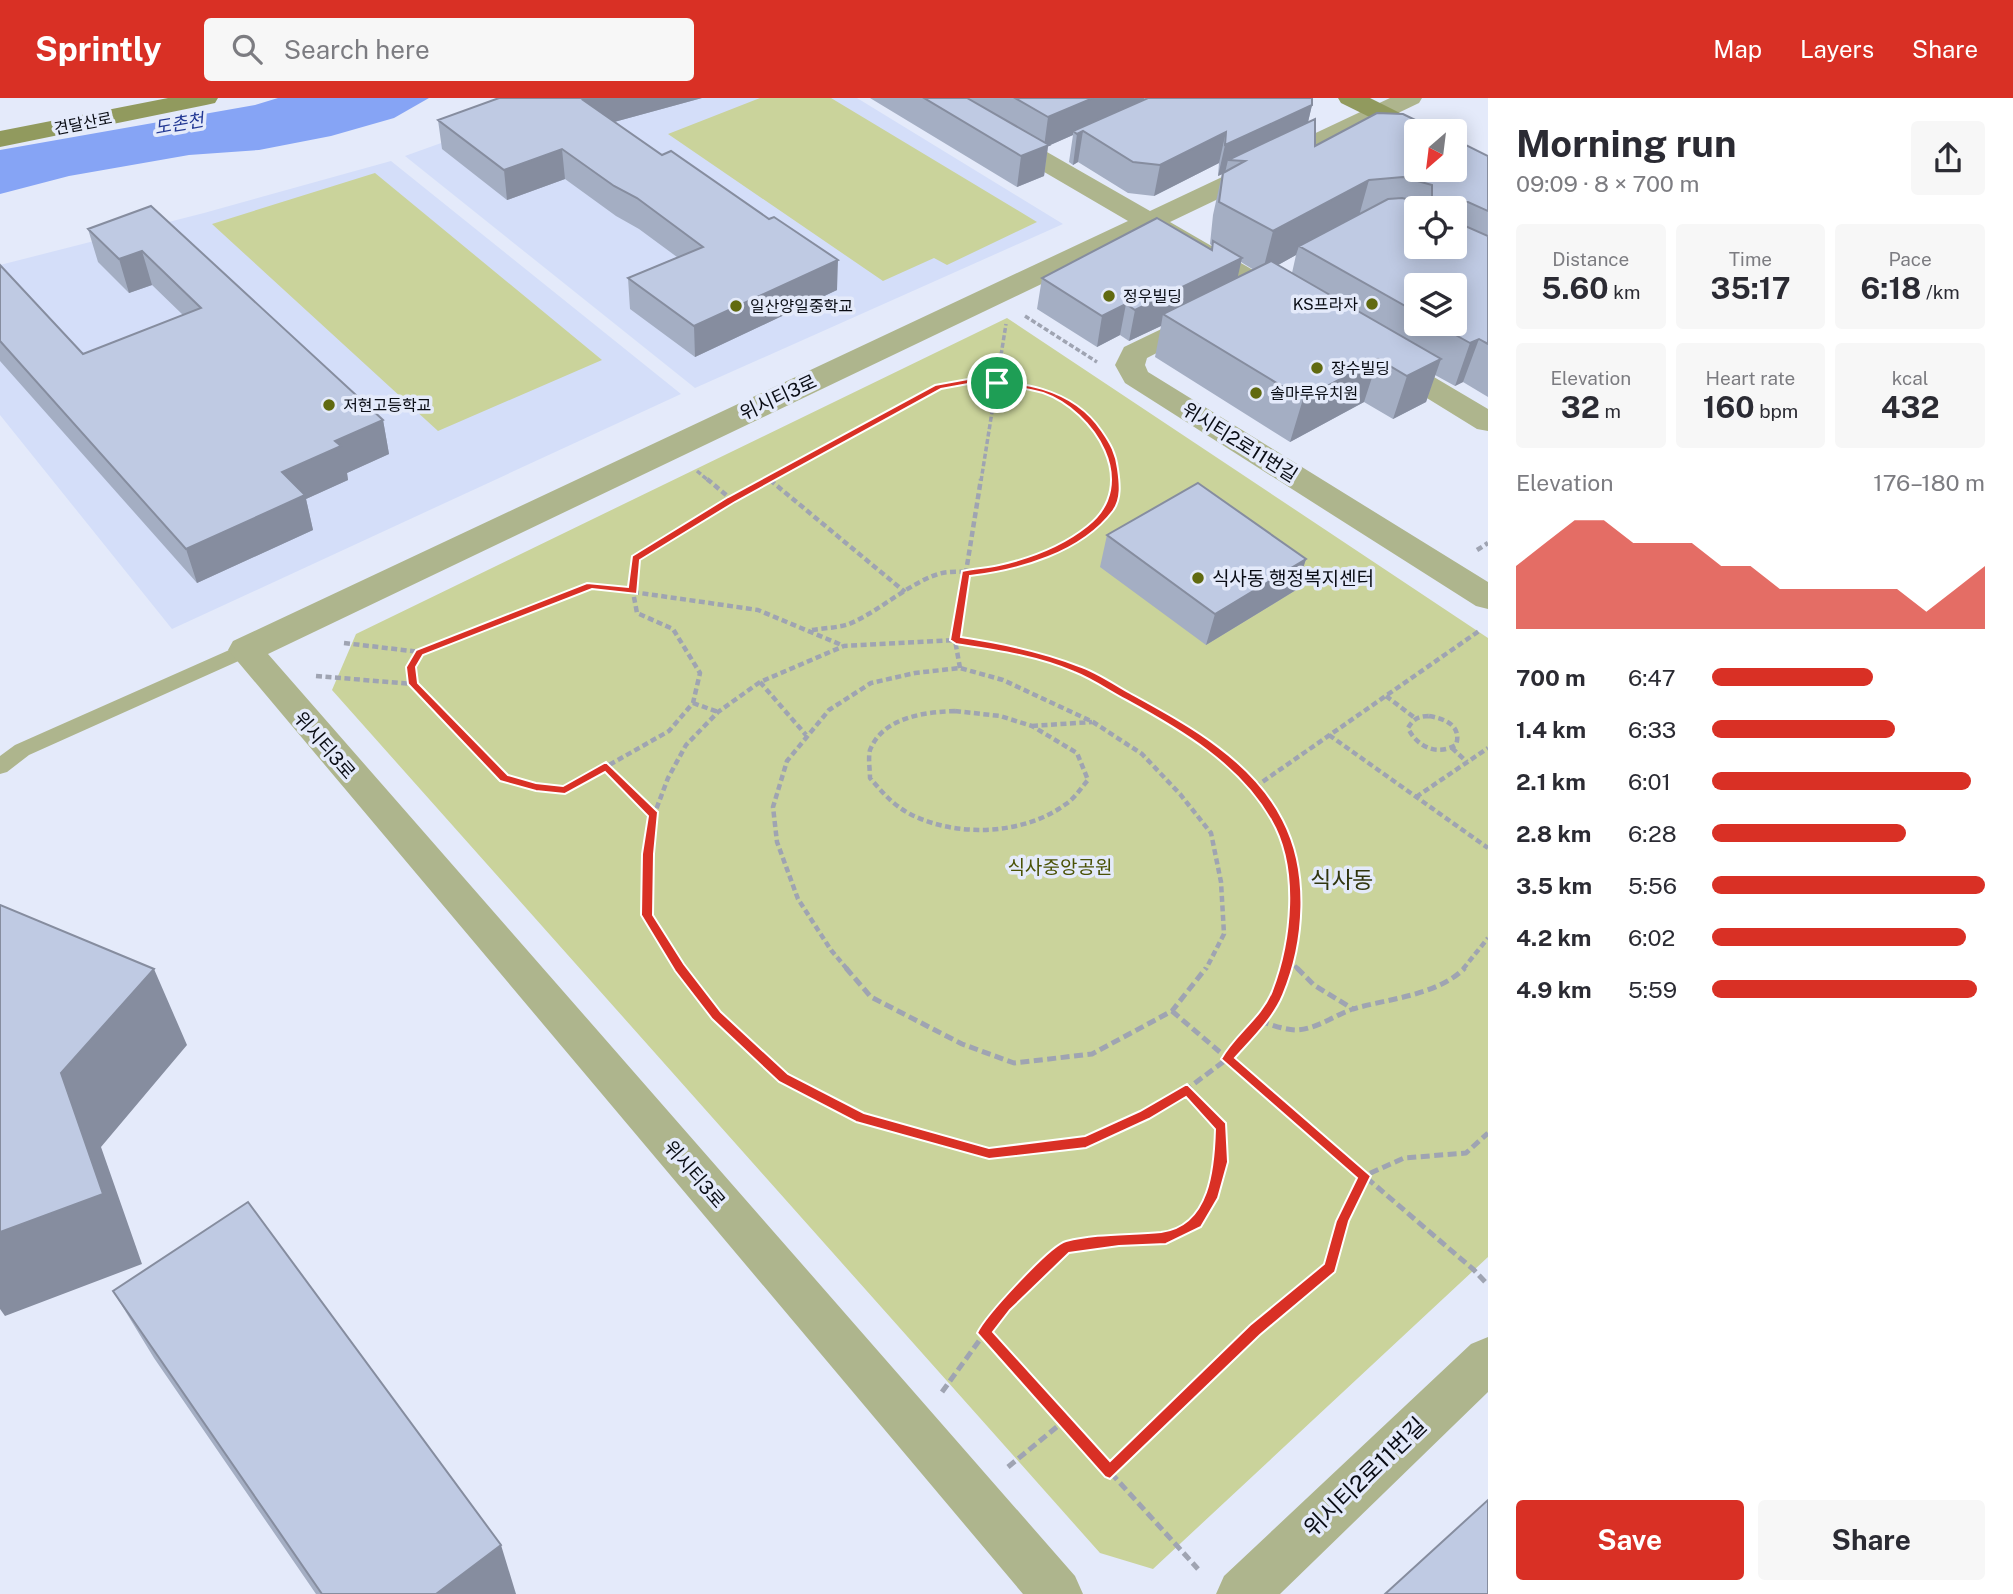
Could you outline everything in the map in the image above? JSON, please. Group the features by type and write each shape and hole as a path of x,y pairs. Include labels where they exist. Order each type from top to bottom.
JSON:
{"street":[{"name":"견달산로","path":"4,136 206,98"},
{"path":"935,98 1146,222 1277,280 1313,318"},
{"path":"1350,98 1404,125"},
{"name":"위시티3로","path":"1057,1594 245,650 1410,98"},
{"path":"1044,161 1069,150"},
{"name":"위시티2로11번길","path":"1277,280 1134,353 1130,365 1136,377 1488,598"},
{"path":"1360,345 1488,422"},
{"name":"위시티2로11번길","path":"1242,1594 1488,1360"}],"lane":[{"path":"0,767 22,750 245,650"}],"path":[{"path":"1023,314 1084,356 1101,363"},
{"path":"960,668 956,640 1007,318"},
{"path":"420,652 411,667 413,684 504,778 536,787 565,790 668,732 692,703 700,673 673,629 637,613 633,592 635,558 731,499 938,387 968,381 1044,391 1070,403 1090,419 1111,453 1116,488 1110,508 1091,528 1040,557 998,569 939,573 847,625 812,630"},
{"path":"695,469 731,499"},
{"path":"770,480 905,592"},
{"path":"337,642 420,652 591,585 690,602 758,610 812,630 844,646"},
{"path":"1255,787 1488,624"},
{"path":"956,640 1007,648 1077,669 1168,719 1225,758 1255,787 1278,822 1292,866 1295,906 1293,940 1277,995 1260,1021 1227,1059 1187,1089 1145,1115 1086,1142 989,1154 861,1118 784,1078 716,1016 680,968 647,915 648,854 654,815 668,778 687,745 718,712 760,682 844,646 956,640"},
{"path":"960,668 1003,680 1093,722 1142,754 1180,794 1210,833 1221,883 1224,934 1202,976 1172,1011 1093,1054 1014,1063 962,1044 871,997 831,950 798,899 777,842 773,807 787,761 806,735 829,710 871,683 915,673 960,668"},
{"path":"313,676 413,684"},
{"path":"760,682 806,735"},
{"path":"1386,696 1415,718 1437,717 1451,724 1459,734 1459,740 1452,748 1436,751 1419,744 1413,740 1408,727 1415,718"},
{"path":"692,703 718,712"},
{"path":"1031,726 1077,753 1088,780 1068,804 1036,821 987,831 948,827 920,818 893,803 870,778 870,751 888,727 923,712 955,711 1000,716 1031,726 1093,722"},
{"path":"1329,735 1488,848"},
{"path":"1452,748 1467,762"},
{"path":"1416,797 1488,748"},
{"path":"606,766 654,815"},
{"path":"1260,1021 1297,1031 1353,1009 1405,998 1452,979 1479,954 1488,938"},
{"path":"1287,959 1314,985 1353,1009"},
{"path":"1172,1011 1474,1270 1488,1285"},
{"path":"941,1394 1005,1305 1066,1247 1119,1240 1166,1238 1196,1223 1212,1198 1221,1162 1222,1127 1187,1089"},
{"path":"1110,1472 1255,1330 1330,1267 1343,1221 1364,1176 1404,1158 1466,1153 1488,1133"},
{"path":"984,1333 1198,1569"},
{"path":"1007,1468 1064,1421"}],"shaded area":[{"name":"일산양일중학교","path":"566,98 857,98 1063,224 695,388 405,156"},
{"name":"저현고등학교","path":"391,161 681,394 172,629 0,415 0,265 204,213"}],"green space":[{"path":"760,98 831,98 1037,222 947,265 934,258 883,281 668,134"},
{"path":"375,173 602,360 438,431 212,224"},
{"name":"식사중앙공원","path":"1007,318 1488,638 1488,1257 1153,1569 1100,1553 332,690 356,634"}],"water":[{"name":"도촌천","path":"278,98 429,98 394,118 331,136 259,150 189,155 69,176 0,194 0,150 255,105"}],"building":[{"path":"499,98 590,98 583,100 662,155 671,151 769,219 774,217 838,260 694,326 628,278 703,247 637,198 614,186 562,149 504,170 438,120"},
{"path":"924,98 967,98 1049,145 1021,156"},
{"path":"1015,98 1093,98 1048,117"},
{"path":"1148,98 1312,98 1312,105 1225,145 1226,132 1160,165 1133,162 1083,131 1077,134 1073,131"},
{"path":"1377,113 1403,114 1413,119 1404,119 1404,177 1369,180 1273,231 1219,202 1223,173 1245,161 1228,160 1315,119 1315,146"},
{"path":"1467,146 1488,156 1488,211 1467,202 1467,196 1432,196 1432,185 1421,182 1467,182"},
{"path":"1404,198 1404,259 1467,259 1467,227 1488,236 1488,344 1479,339 1470,343 1457,336 1467,336 1467,273 1404,273 1404,305 1299,246 1388,199"},
{"path":"151,206 383,420 335,441 341,446 282,472 305,495 186,549 0,341 0,265 83,354 201,308 142,251 119,259 88,229"},
{"path":"1157,218 1212,250 1213,241 1242,258 1135,310 1126,304 1102,316 1042,278"},
{"path":"1271,261 1441,359 1407,376 1378,359 1303,399 1163,314"},
{"path":"1198,483 1306,559 1215,614 1107,535"},
{"path":"0,905 154,969 61,1073 103,1194 0,1232"},
{"path":"248,1202 501,1545 436,1594 322,1594 113,1291"},
{"path":"1488,1500 1488,1594 1385,1594"}],"place":[{"name":"정우빌딩","path":"1109,296"},
{"name":"KS프라자","path":"1372,304"},
{"name":"일산양일중학교","path":"736,306"},
{"name":"장수빌딩","path":"1317,368"},
{"name":"솔마루유치원","path":"1256,393"},
{"name":"저현고등학교","path":"329,405"},
{"name":"식사동 행정복지센터","path":"1198,578"}],"district":[{"name":"식사동","path":"1342,880"}],"route":[{"path":"968,381 997,383 1044,391 1070,403 1090,419 1111,453 1116,471 1116,488 1110,508 1091,528 1066,543 1040,557 998,569 966,573 956,640 1007,648 1077,669 1168,719 1225,758 1255,787 1278,822 1292,866 1295,906 1293,940 1277,995 1260,1021 1227,1059 1364,1176 1343,1221 1330,1267 1255,1330 1110,1472 984,1333 1005,1305 1066,1247 1119,1240 1166,1238 1196,1223 1212,1198 1221,1162 1222,1127 1187,1089 1145,1115 1086,1142 989,1154 861,1118 784,1078 716,1016 680,968 647,915 648,854 654,815 606,766 565,790 536,787 504,778 413,684 411,667 420,652 591,585 633,592 635,558 731,499 938,387 968,381"}]}
